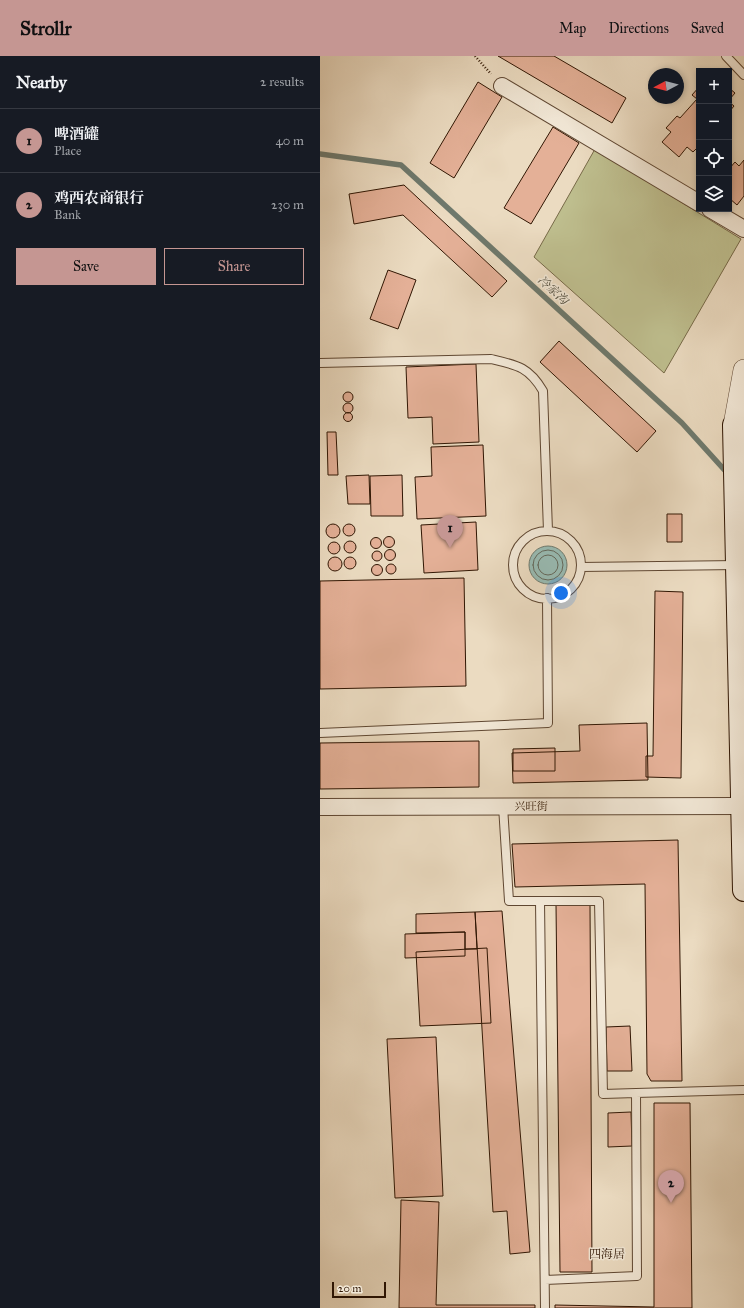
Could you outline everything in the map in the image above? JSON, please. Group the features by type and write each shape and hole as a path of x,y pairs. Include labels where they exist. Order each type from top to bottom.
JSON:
{"main road":[{"path":"734,425 744,890"}],"street":[{"path":"502,86 696,201"},
{"path":"715,212 744,229"},
{"path":"734,425 744,370"},
{"name":"兴旺街","path":"320,807 742,806"}],"lane":[{"path":"726,56 744,75"},
{"path":"320,363 491,359 517,364 536,378 544,391 548,531"},
{"path":"548,531 558,533 568,538 576,546 580,556 581,567 578,578 572,588 563,595 547,598 531,594 522,587 516,578 514,567 515,556 519,546 532,535 548,531"},
{"path":"581,567 737,565"},
{"path":"320,733 548,723 547,598"},
{"path":"503,806 509,901 599,902 603,1094 744,1090"},
{"path":"540,902 545,1308"},
{"path":"545,1280 637,1276 636,1093"}],"path":[{"path":"475,56 502,86"}],"green space":[{"path":"595,149 741,239 664,373 534,257"}],"water":[{"path":"544,546 552,546 559,549 564,554 567,565 564,576 559,581 552,584 544,584 537,581 532,576 529,569 529,561 532,554 537,549"}],"building":[{"path":"498,56 554,56 626,98 612,123"},
{"path":"478,82 502,97 454,178 430,163"},
{"path":"696,90 696,98 692,95"},
{"path":"696,100 696,149 693,152 687,147 679,157 662,142 671,132 666,128 677,116 680,118"},
{"path":"553,127 579,143 531,224 504,208"},
{"path":"744,160 744,196 737,205 732,201 732,166 735,162 739,166"},
{"path":"404,185 507,281 492,297 403,215 354,224 349,194"},
{"path":"388,270 416,280 398,329 370,319"},
{"path":"559,341 656,431 637,452 540,362"},
{"path":"476,364 479,442 433,444 432,417 408,418 406,367"},
{"path":"348,392 353,397 348,402 343,397"},
{"path":"346,403 350,403 353,408 350,413 346,413 343,410 343,406"},
{"path":"348,412 353,417 348,422 343,417"},
{"path":"327,432 336,432 338,475 328,475"},
{"path":"483,445 486,516 417,519 415,477 432,476 431,447"},
{"path":"369,475 370,504 348,504 346,476"},
{"path":"402,475 403,516 371,516 370,476"},
{"path":"667,514 682,514 682,542 667,542"},
{"path":"476,522 478,570 424,573 421,525"},
{"path":"333,524 338,526 340,531 338,536 333,538 328,536 326,531 328,526"},
{"path":"347,524 351,524 355,530 351,536 347,536 343,532 343,528"},
{"path":"387,537 391,537 393,538 393,546 387,547 384,544 384,540"},
{"path":"374,538 378,538 380,539 380,547 374,548 371,545 371,541"},
{"path":"352,541 355,542 355,552 348,553 345,552 344,545 345,542"},
{"path":"332,542 336,542 340,548 336,554 332,554 328,550 328,546"},
{"path":"388,550 392,550 394,551 394,559 388,560 385,557 385,553"},
{"path":"375,551 379,551 381,552 381,560 375,561 372,558 372,554"},
{"path":"332,557 338,557 342,561 342,567 338,571 332,571 328,567 328,561"},
{"path":"348,557 352,557 356,563 352,569 348,569 344,565 344,561"},
{"path":"389,564 393,564 395,565 395,573 389,574 386,571 386,567"},
{"path":"375,565 379,565 381,566 381,574 375,575 372,572 372,568"},
{"path":"464,578 466,686 320,689 320,581"},
{"path":"655,591 683,592 681,778 646,777 646,756 653,756"},
{"path":"647,723 648,780 513,783 512,753 580,751 579,725"},
{"path":"479,741 479,787 320,789 320,743"},
{"path":"555,748 555,771 513,771 513,749"},
{"path":"678,840 682,1081 651,1081 647,1074 645,884 515,887 512,844"},
{"path":"556,904 590,904 592,1272 560,1272"},
{"path":"502,911 530,1252 510,1254 507,1211 493,1212 475,912"},
{"path":"475,912 477,949 465,949 465,932 416,933 416,914"},
{"path":"465,932 465,956 405,958 405,934"},
{"path":"487,948 491,1023 420,1026 416,952"},
{"path":"630,1026 632,1071 607,1071 606,1027"},
{"path":"436,1037 443,1196 395,1198 387,1039"},
{"path":"654,1103 690,1103 692,1308 555,1308 555,1305 654,1307"},
{"path":"631,1112 632,1146 608,1147 608,1113"},
{"path":"401,1200 439,1202 436,1305 535,1305 535,1308 399,1308"}],"waterway":[{"name":"冷家沟","path":"320,154 401,165 682,423 729,475"}],"place":[{"name":"啤酒罐","path":"450,548"},
{"name":"鸡西农商银行","path":"671,1203"}],"district":[{"name":"四海居","path":"607,1254"}]}
